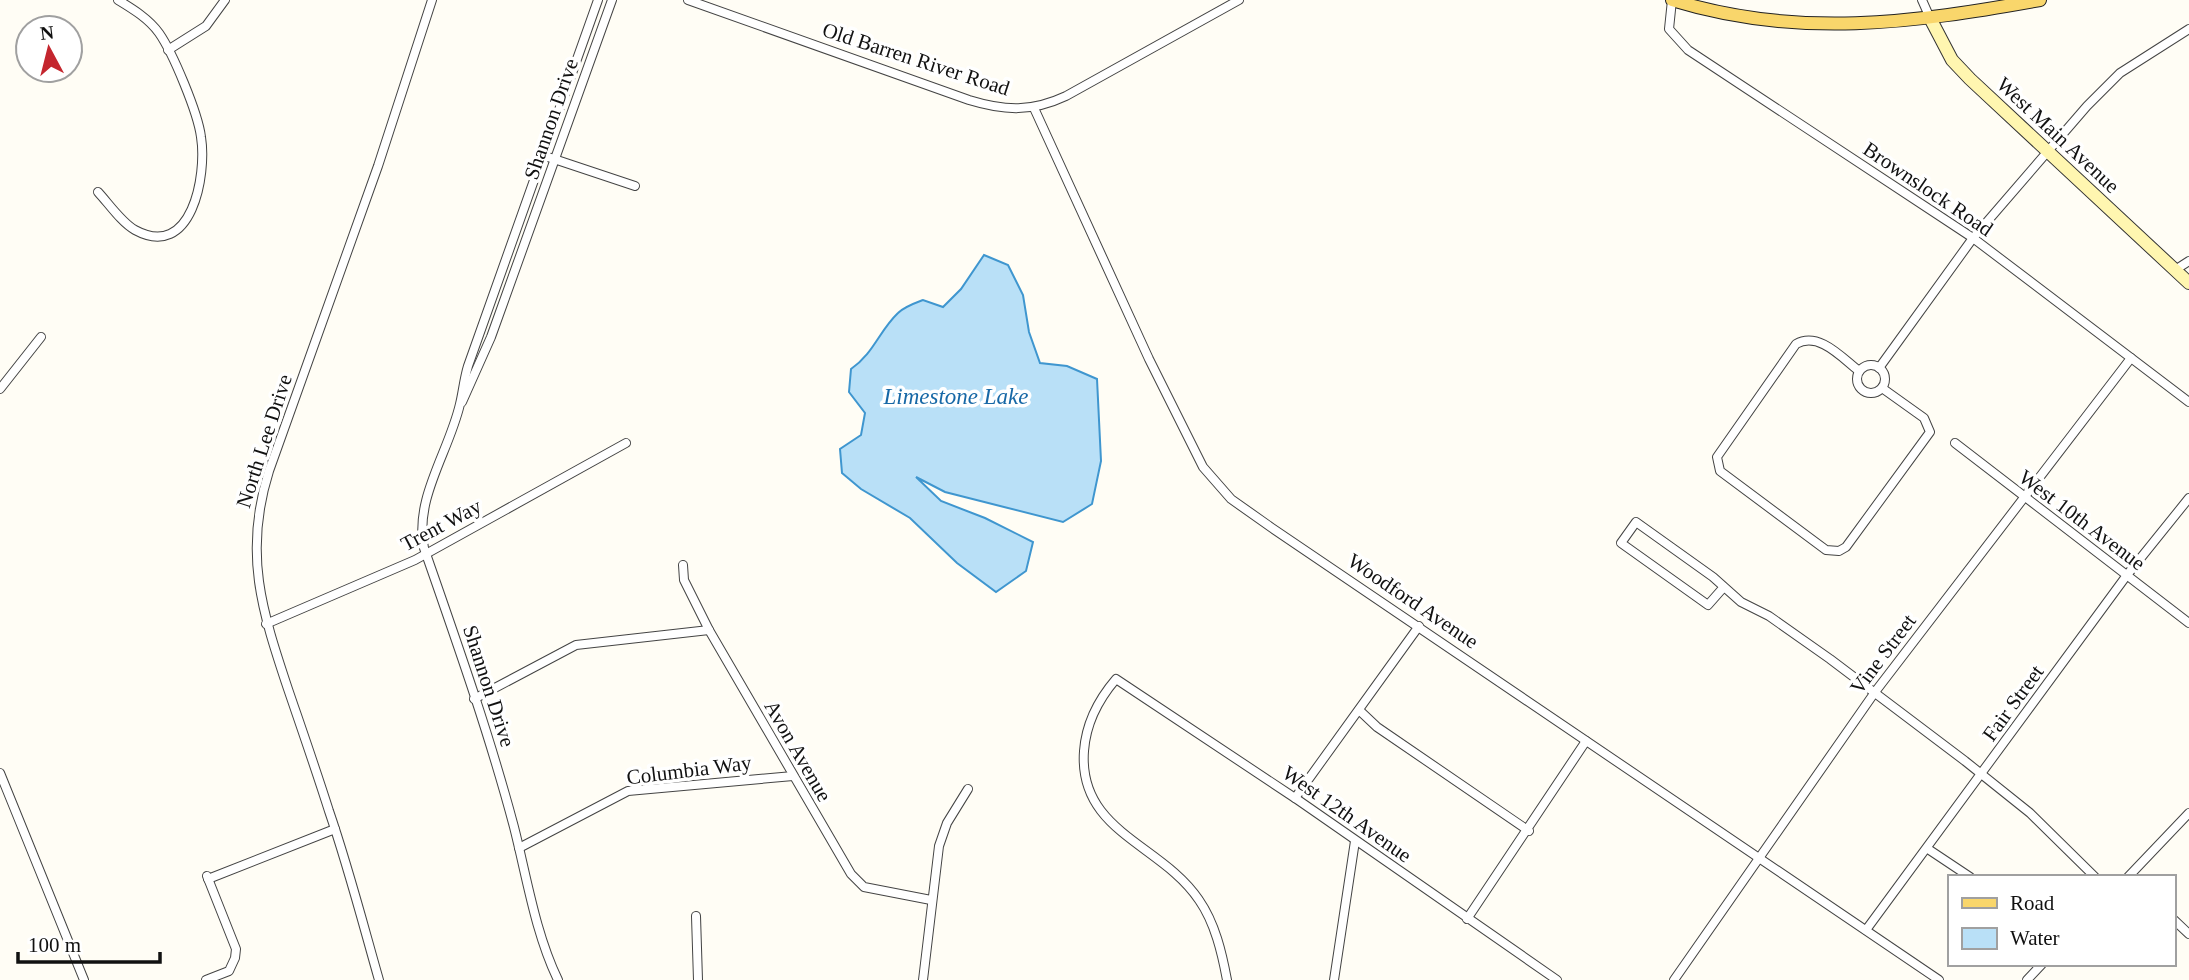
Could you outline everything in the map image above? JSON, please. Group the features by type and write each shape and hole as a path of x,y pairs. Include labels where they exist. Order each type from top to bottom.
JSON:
{"main road":[{"path":"1672,0 1748,18 1800,24 1870,25 2039,0"}],"street":[{"path":"98,192 134,230 153,235 169,235 184,225 201,166 201,137 168,50 151,24 118,0"},
{"path":"168,50 206,26 225,0"},
{"name":"North Lee Drive","path":"379,980 335,829 266,624 255,553 259,502 378,166 432,0"},
{"name":"Shannon Drive","path":"558,980 530,898 519,848 422,536 424,510 460,405 468,366 598,0"},
{"name":"Shannon Drive","path":"460,405 476,378 612,0"},
{"name":"Old Barren River Road","path":"688,0 969,100 1002,108 1034,108 1080,89 1238,0"},
{"name":"Brownslock Road","path":"1672,0 1669,29 1688,50 1973,238 2189,402"},
{"name":"West Main Avenue","path":"1922,0 1959,68 2189,283"},
{"path":"1879,368 1973,238 2047,152 2120,73 2189,29"},
{"path":"575,63 588,67"},
{"name":"Woodford Avenue","path":"1034,108 1171,405 1211,478 1231,499 1866,930 1933,979"},
{"path":"542,155 635,186"},
{"path":"2175,270 2189,261"},
{"path":"497,282 510,286"},
{"path":"0,389 41,337"},
{"path":"1858,371 1822,343 1807,340 1796,344 1717,457 1720,471 1826,550 1839,551 1846,547 1930,432 1924,418 1882,388"},
{"name":"Vine Street","path":"1674,980 1875,692 2131,358"},
{"path":"1867,365 1879,368 1885,378 1882,388 1871,394 1863,391 1857,384 1858,371 1867,365"},
{"name":"Trent Way","path":"266,624 426,555 626,443"},
{"name":"West 10th Avenue","path":"1955,443 2189,623"},
{"name":"Fair Street","path":"1866,930 1983,775 2127,575 2189,498"},
{"path":"1723,588 1708,605 1621,543 1636,522 1713,577 1741,602 1776,621 1875,692 1983,775 2030,813 2093,875"},
{"name":"Avon Avenue","path":"683,565 684,580 709,630 858,883 880,892 931,900"},
{"path":"1294,798 1419,626"},
{"path":"474,699 576,645 709,630"},
{"name":"West 12th Avenue","path":"1227,980 1222,952 1199,900 1168,865 1135,845 1100,813 1082,771 1085,733 1101,696 1116,679 1557,980"},
{"path":"1359,710 1377,727 1529,831"},
{"path":"1467,919 1529,831 1586,741"},
{"path":"0,774 84,980"},
{"name":"Columbia Way","path":"519,848 628,792 793,776"},
{"path":"923,980 931,900 942,834 968,789"},
{"path":"2130,875 2189,813"},
{"path":"206,980 229,971 236,949 207,878 335,829"},
{"path":"1334,980 1355,841"},
{"path":"1928,849 1967,875"},
{"path":"696,916 698,980"},
{"path":"2175,921 2189,934"},
{"path":"2027,980 2040,966"}],"water":[{"name":"Limestone Lake","path":"984,255 1008,265 1023,295 1029,332 1040,363 1067,366 1097,379 1101,461 1092,504 1063,522 945,492 916,477 941,501 985,518 1033,542 1026,571 996,592 957,563 910,518 861,489 842,473 840,449 861,435 865,413 849,392 851,369 859,363 891,320 903,309 923,300 943,307 961,289"}]}
